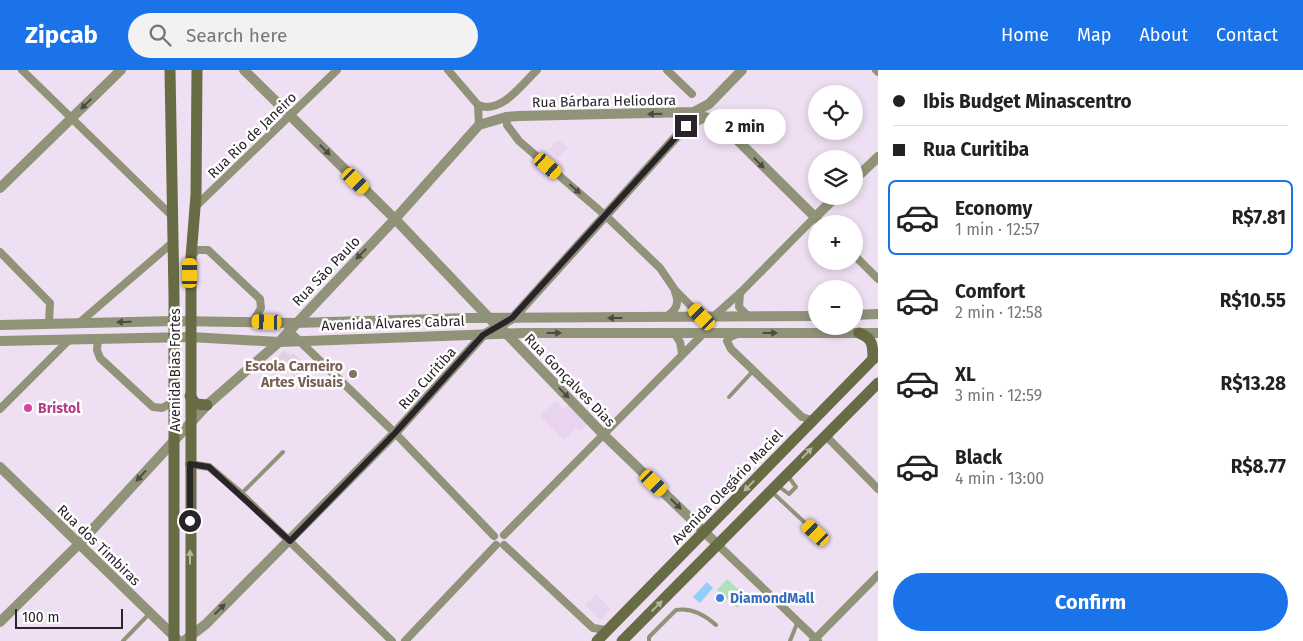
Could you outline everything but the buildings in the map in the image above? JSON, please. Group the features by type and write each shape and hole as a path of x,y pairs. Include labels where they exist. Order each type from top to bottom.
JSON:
{"main road":[{"name":"Avenida Bias Fortes","path":"170,70 174,440 182,639"},
{"name":"Avenida Bias Fortes","path":"182,639 190,464 190,257 199,200 197,70"},
{"path":"863,334 868,336 871,341 876,357"},
{"name":"Avenida Olegário Maciel","path":"596,641 876,357"},
{"path":"622,641 878,383"},
{"path":"190,396 196,404 207,404"}],"street":[{"path":"22,70 172,216"},
{"path":"0,188 121,70"},
{"name":"Rua Gonçalves Dias","path":"244,70 395,219 603,434 816,640"},
{"name":"Rua Rio de Janeiro","path":"199,200 291,116 337,70"},
{"path":"448,70 478,105 489,108 504,102 537,70"},
{"path":"667,70 692,94"},
{"name":"Rua Bárbara Heliodora","path":"506,117 685,114 703,109 742,70"},
{"path":"478,105 479,125 506,117 507,125 520,141 606,216 660,268 675,290 702,317"},
{"path":"685,114 688,120 686,126"},
{"path":"502,330 686,126 698,118 711,118 718,121 812,215"},
{"name":"Rua São Paulo","path":"0,622 80,544 207,404 279,342 291,327 395,219 479,125"},
{"path":"863,172 878,158"},
{"path":"155,198 164,199 172,194"},
{"path":"823,215 830,205"},
{"path":"714,317 808,230"},
{"path":"79,323 172,243"},
{"path":"190,257 198,250 208,250 260,300 262,308 253,322"},
{"path":"0,252 50,303 49,323"},
{"path":"863,264 878,279"},
{"path":"664,318 674,312 677,306 678,300 675,290"},
{"path":"740,293 738,307 750,317"},
{"path":"863,315 878,314"},
{"name":"Avenida Álvares Cabral","path":"0,325 190,321 253,322 291,327 471,318 808,316"},
{"path":"471,318 483,335"},
{"path":"291,327 300,340 395,433 494,536 500,545 593,628 607,630"},
{"name":"Avenida Álvares Cabral","path":"0,341 190,337 279,342 483,335 502,330 808,333"},
{"path":"674,333 680,342 682,354"},
{"path":"494,536 504,535 704,333"},
{"path":"742,333 730,337 727,341 731,349 802,417 812,420"},
{"name":"Avenida Álvares Cabral","path":"863,333 878,333"},
{"name":"Rua Curitiba","path":"182,639 206,624 290,541 395,433 483,335"},
{"path":"98,339 97,350 100,358 153,407 162,408 174,402"},
{"path":"0,410 69,340"},
{"path":"825,435 878,489"},
{"path":"190,464 209,467 241,494 391,640"},
{"name":"Rua dos Timbiras","path":"0,467 150,613 182,639"},
{"path":"404,640 500,545 506,542 504,535"},
{"path":"816,640 878,575"},
{"path":"593,628 596,641"}],"lane":[{"path":"730,397 753,371"},
{"path":"241,494 283,452"},
{"path":"774,488 816,533"},
{"path":"649,641 649,637 676,610 682,609 702,613 716,625"},
{"path":"123,641 150,613"},
{"path":"790,641 798,621"}],"shaded area":[{"path":"558,140 568,147 558,158 549,149"},
{"path":"284,350 291,356 293,353 301,360 298,363 304,369 297,379 277,358"},
{"path":"556,401 563,409 568,405 587,424 580,431 576,428 564,440 540,416"},
{"path":"596,594 611,609 601,620 585,605"}],"green space":[{"path":"727,579 747,597 737,608 717,590"}],"water":[{"path":"707,582 713,588 700,603 693,597"}],"place":[{"name":"Escola Carneiro Artes Visuais","path":"353,374"},
{"name":"Bristol","path":"28,408"},
{"name":"DiamondMall","path":"720,598"}],"route":[{"path":"190,521 190,464 201,464 209,467 241,494 290,541 395,433 478,343 483,335 512,318 686,126"}]}
